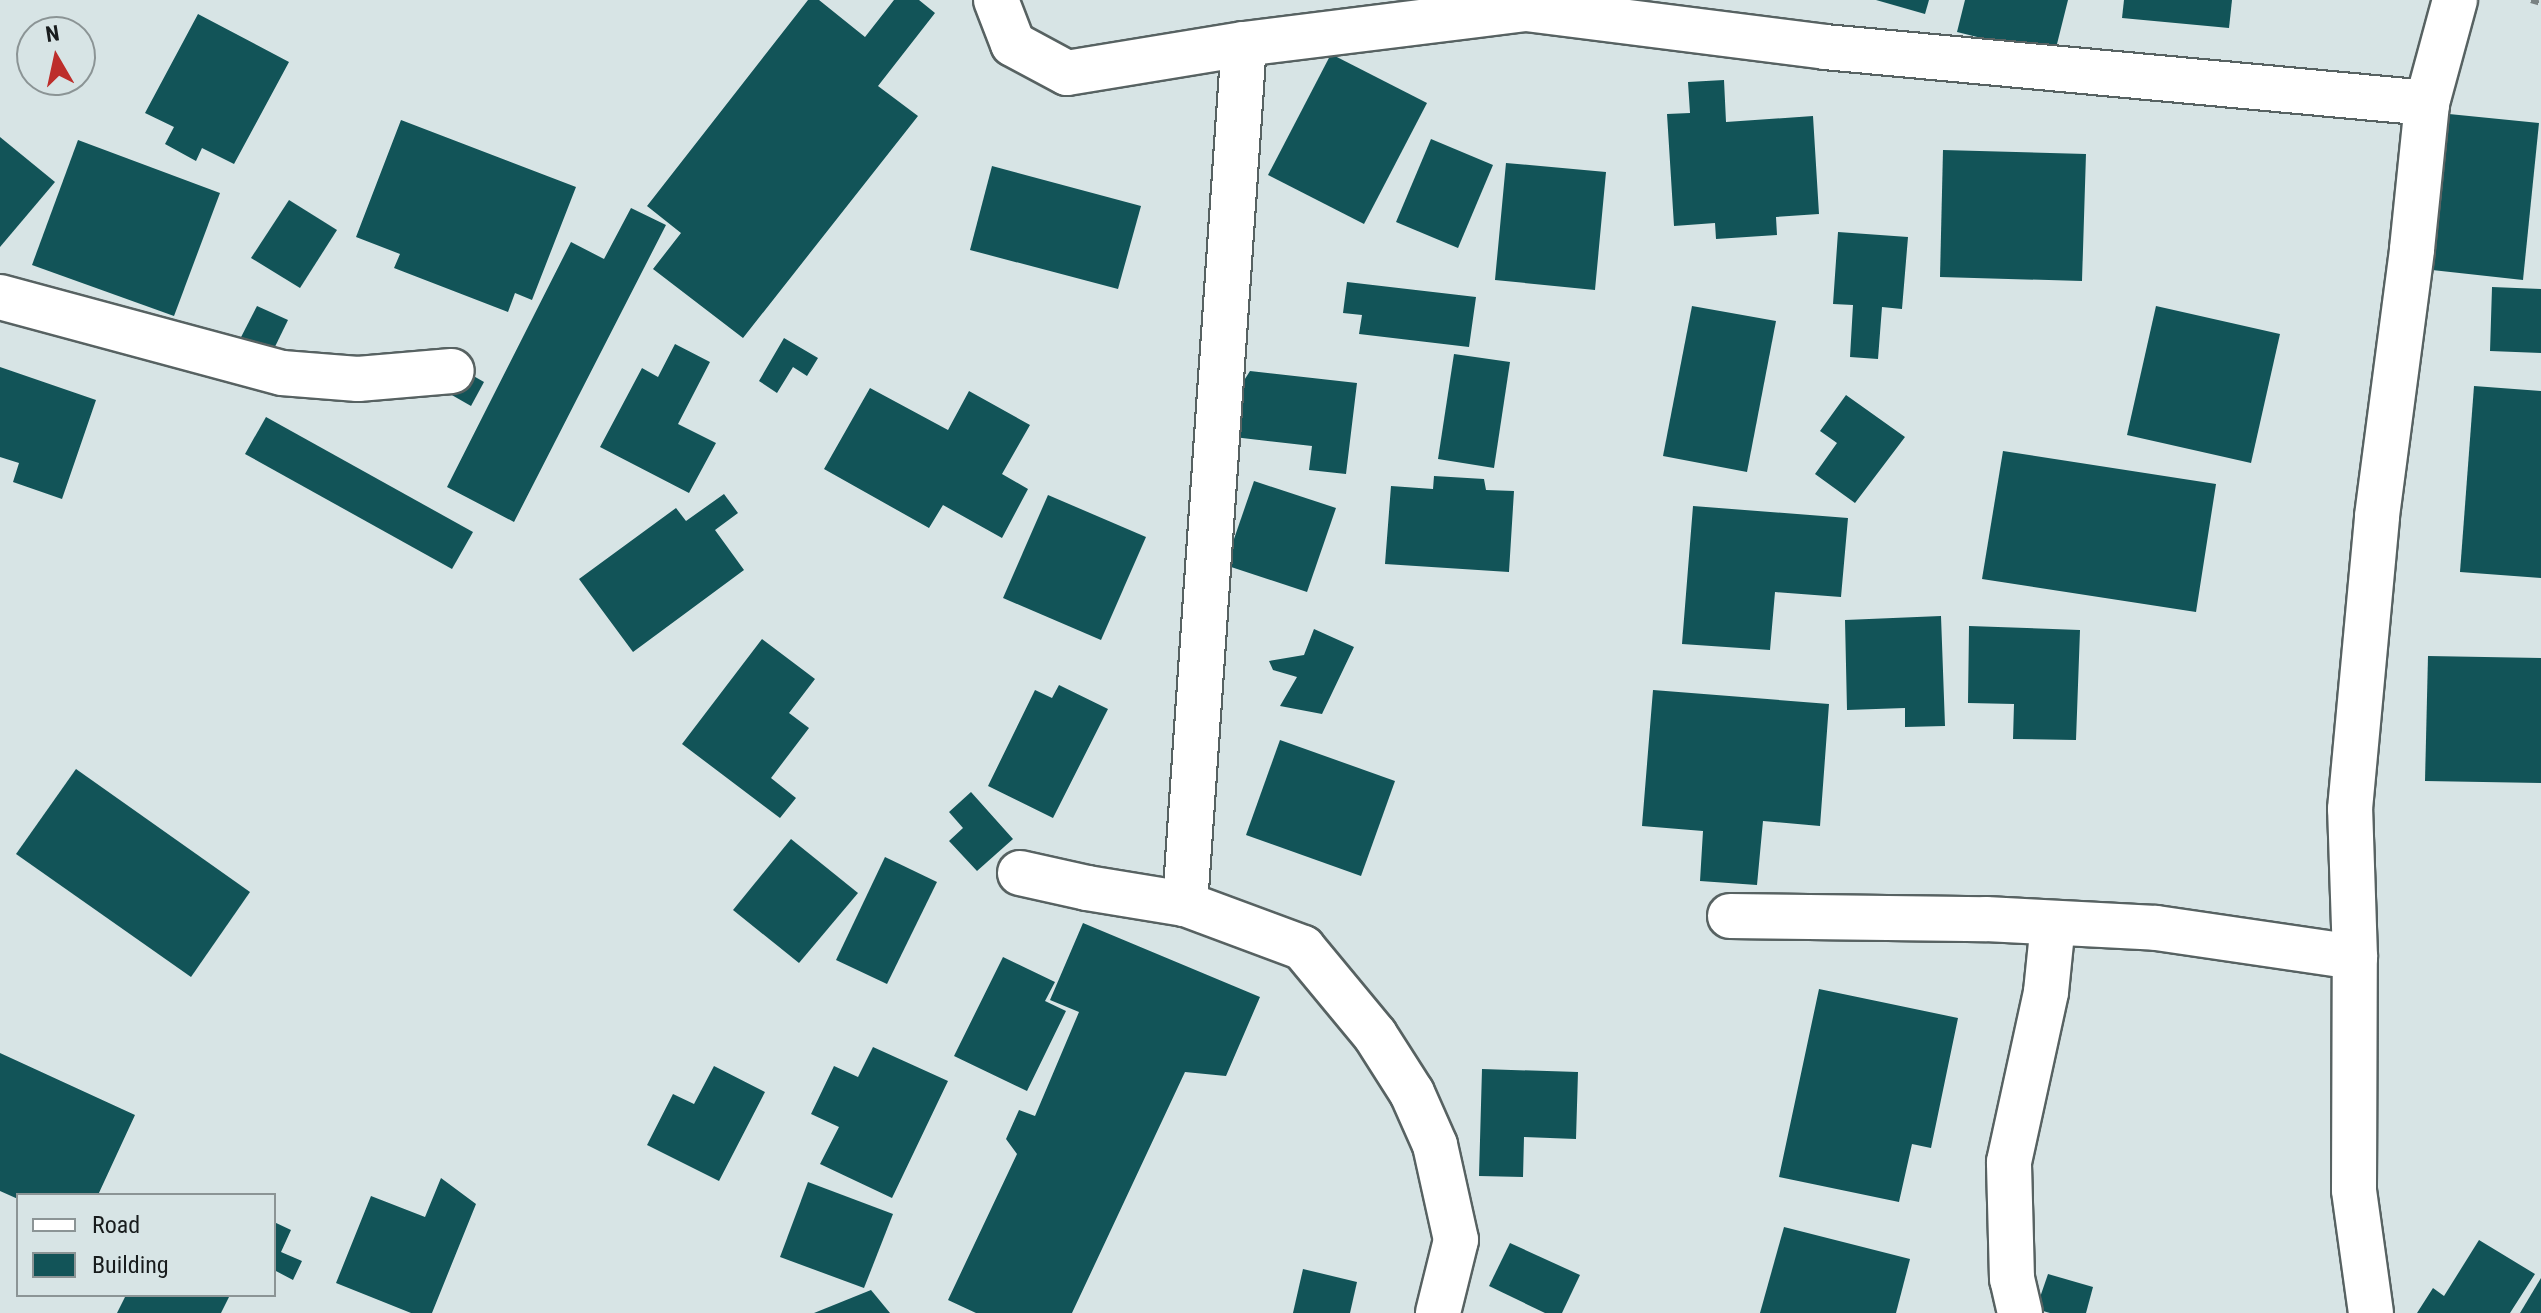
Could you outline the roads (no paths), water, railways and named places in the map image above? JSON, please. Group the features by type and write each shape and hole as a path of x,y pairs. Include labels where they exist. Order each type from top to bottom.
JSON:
{"street":[{"path":"996,0 1013,44 1067,73 1244,44 1526,9 1825,47 2427,103"},
{"path":"2371,1313 2354,1190 2355,957 2350,809 2377,516 2412,249 2427,103 2455,0"},
{"path":"1185,904 1244,44"},
{"path":"0,297 282,373 358,379 452,371"},
{"path":"1020,873 1185,904 1303,948 1375,1035 1412,1093 1435,1145 1456,1240 1438,1313"},
{"path":"1730,916 2156,928 2355,957"},
{"path":"2020,1313 2012,1279 2009,1162 2046,992 2053,923"}]}
